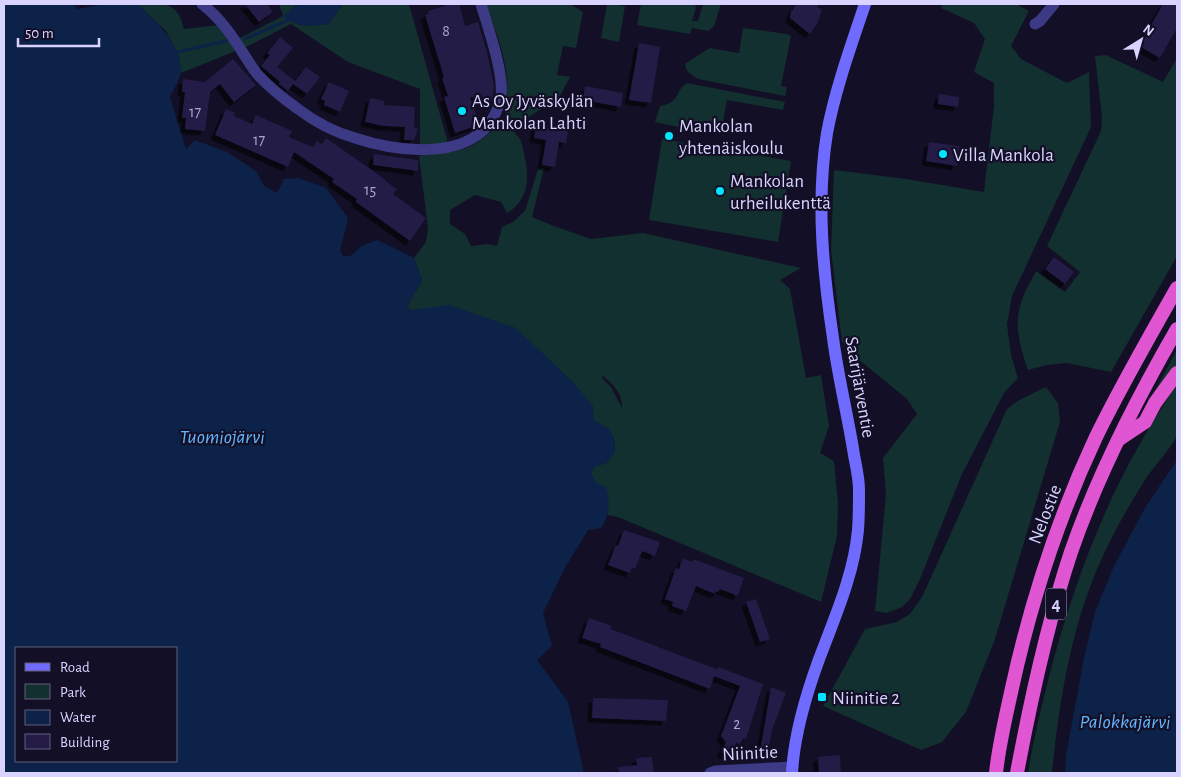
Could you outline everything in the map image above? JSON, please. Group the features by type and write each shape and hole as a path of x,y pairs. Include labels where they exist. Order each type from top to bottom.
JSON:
{"highway":[{"name":"Nelostie","path":"996,773 1021,644 1055,537 1072,492 1096,438 1122,386 1177,288"},
{"name":"Nelostie","path":"1017,773 1040,660 1068,561 1117,441 1177,328"},
{"path":"1117,441 1144,422 1177,373"}],"main road":[{"name":"Saarijärventie","path":"792,770 795,743 806,697 846,584 855,552 858,531 859,488 824,279 821,220 822,181 828,132 834,104 865,4"}],"street":[{"path":"202,4 216,14 257,74 297,108 316,121 354,138 382,146 449,148 467,142 484,131 497,111 501,97 501,83 481,4"},
{"path":"1035,24 1040,21 1054,4"},
{"name":"Niinitie","path":"710,773 715,770 792,770"}],"green space":[{"path":"137,4 162,4 173,8 178,13 184,29 220,25 238,50 181,73 177,52 166,31"},
{"path":"279,4 298,4 284,16 294,23 310,26 328,24 343,4 409,4 448,143 420,146 420,89 348,62 291,24 244,48 238,39 283,16"},
{"path":"486,4 570,4 583,12 576,48 563,46 557,75 570,77 559,98 530,116 523,124 510,119 504,111 507,97 506,70 500,43"},
{"path":"607,4 625,6 619,42 601,38"},
{"path":"641,4 694,4 696,7 692,21 698,21 703,4 721,4 714,26 708,31 692,28 690,34 637,25"},
{"path":"943,4 1016,4 1029,11 1011,46 1021,59 1067,83 1089,72 1091,127 1012,296 1007,324 1011,355 1018,378 1004,393 962,474 920,579 910,599 902,607 886,613 875,611 886,494 883,458 917,414 907,399 858,359 842,342 831,250 834,170 906,179 984,192 994,106 994,83 974,72 985,39 974,23 941,8"},
{"path":"743,28 791,36 781,86 787,87 785,96 698,79 688,72 685,66 686,63 710,48 739,53"},
{"path":"1106,55 1163,82 1177,58 1177,256 1111,372 1067,363 1047,365 1028,370 1021,345 1018,320 1022,299 1036,271 1065,292 1080,272 1047,246 1101,131 1102,117 1095,56"},
{"path":"687,83 785,102 783,110 727,100 722,128 702,132 655,122 660,106 672,102 680,89"},
{"path":"506,124 521,141 527,171 524,195 520,202 507,213 501,202 475,195 450,210 450,224 465,234 471,246 488,244 497,246 502,227 513,222 525,211 538,169 544,168 532,217 554,226 591,239 643,233 801,268 780,280 790,289 806,378 821,375 829,426 820,453 834,461 838,504 837,536 821,602 618,517 608,515 591,473 594,467 606,463 614,453 615,443 610,430 593,420 536,348 515,328 420,309 411,310 407,306 422,281 414,258 426,242 428,228 419,156 464,149","holes":["602,375 619,394 622,408 611,387 602,378"]},
{"name":"Mankolan urheilukenttä","path":"662,139 791,161 778,242 649,220"},
{"path":"1177,350 1177,365 1146,407"},
{"path":"1177,385 1178,422 1176,438 1132,501 1108,545 1088,592 1067,668 1052,773 1028,773 1049,677 1085,562 1116,489 1135,453"},
{"path":"1046,387 1058,403 1060,422 995,639 966,712 942,742 921,750 823,706 865,629 897,622 910,614 922,597 1007,409 1019,400"}],"water":[{"name":"Tuomiojärvi","path":"4,4 74,4 77,9 105,4 137,4 173,42 177,52 181,72 170,97 186,149 195,140 227,152 256,171 264,186 277,193 284,179 298,178 326,188 348,218 340,251 343,256 350,256 362,246 377,240 414,258 422,281 407,306 411,310 449,305 516,328 573,382 593,406 594,420 610,430 615,443 614,453 606,463 594,467 591,473 596,483 606,487 609,503 608,513 601,528 588,530 566,566 543,613 552,646 537,660 568,702 584,773 4,773"},
{"path":"298,4 343,4 328,24 310,26 293,23 283,16"},
{"name":"Palokkajärvi","path":"1177,460 1177,773 1065,773 1066,755 1084,658 1095,612 1114,566 1145,508"}],"building":[{"path":"245,4 267,4 273,12 259,22"},
{"path":"451,4 459,4 465,26 478,22 494,86 492,101 470,97 479,123 476,126 455,133 444,97 448,96 442,78 444,77 425,15 429,14 428,11"},
{"path":"797,4 818,4 818,8 822,9 818,22 810,34 790,18 791,12"},
{"path":"1163,4 1177,4 1177,28 1160,58 1139,46"},
{"path":"280,37 293,48 277,67 295,81 306,67 320,77 307,94 293,84 288,91 261,66 270,55 267,53"},
{"path":"639,43 660,47 651,103 629,100"},
{"path":"233,59 256,85 234,102 220,84 210,92 205,131 185,129 186,118 182,118 185,92 182,92 183,79 205,82"},
{"path":"329,82 349,91 340,112 324,105 325,101 321,99"},
{"path":"585,86 623,93 621,107 583,100"},
{"path":"939,94 959,97 958,107 938,104"},
{"path":"370,98 384,101 384,105 415,107 414,127 418,129 414,140 404,140 405,127 384,126 365,122"},
{"path":"226,109 235,113 234,116 252,124 256,115 292,131 289,137 313,147 317,141 322,144 326,138 386,180 397,189 393,194 426,218 410,241 356,202 357,199 332,182 334,179 294,152 288,167 215,135"},
{"path":"536,126 568,131 566,143 559,142 555,167 542,165 546,140 534,138"},
{"name":"Villa Mankola","path":"929,142 959,146 957,166 926,161"},
{"path":"374,154 418,160 418,171 373,165"},
{"path":"1054,257 1074,272 1065,284 1045,269"},
{"path":"624,530 660,542 655,556 642,551 635,569 632,568 630,573 608,565"},
{"path":"683,558 692,562 693,559 744,578 738,596 720,589 715,594 696,586 686,611 672,606 673,602 665,599 676,568 679,569"},
{"path":"756,599 770,639 760,642 746,602"},
{"path":"589,618 612,626 611,629 716,669 715,672 718,667 763,684 746,739 743,738 740,744 736,743 731,756 721,753 726,742 721,736 740,686 714,676 710,689 600,647 601,644 582,638"},
{"path":"771,687 786,693 772,730 768,754 760,752"},
{"path":"593,698 668,700 666,721 592,718"},
{"path":"840,755 841,773 819,773 818,757"},
{"path":"652,757 654,773 619,773 618,767 637,765 636,758"}],"waterway":[{"path":"245,39 288,20"},
{"path":"177,52 226,41"}],"place":[{"name":"As Oy Jyväskylän Mankolan Lahti","path":"462,111"},
{"name":"Mankolan yhtenäiskoulu","path":"669,136"},
{"name":"Villa Mankola","path":"943,154"},
{"name":"Mankolan urheilukenttä","path":"720,191"},
{"name":"Niinitie 2","path":"822,697"}]}
